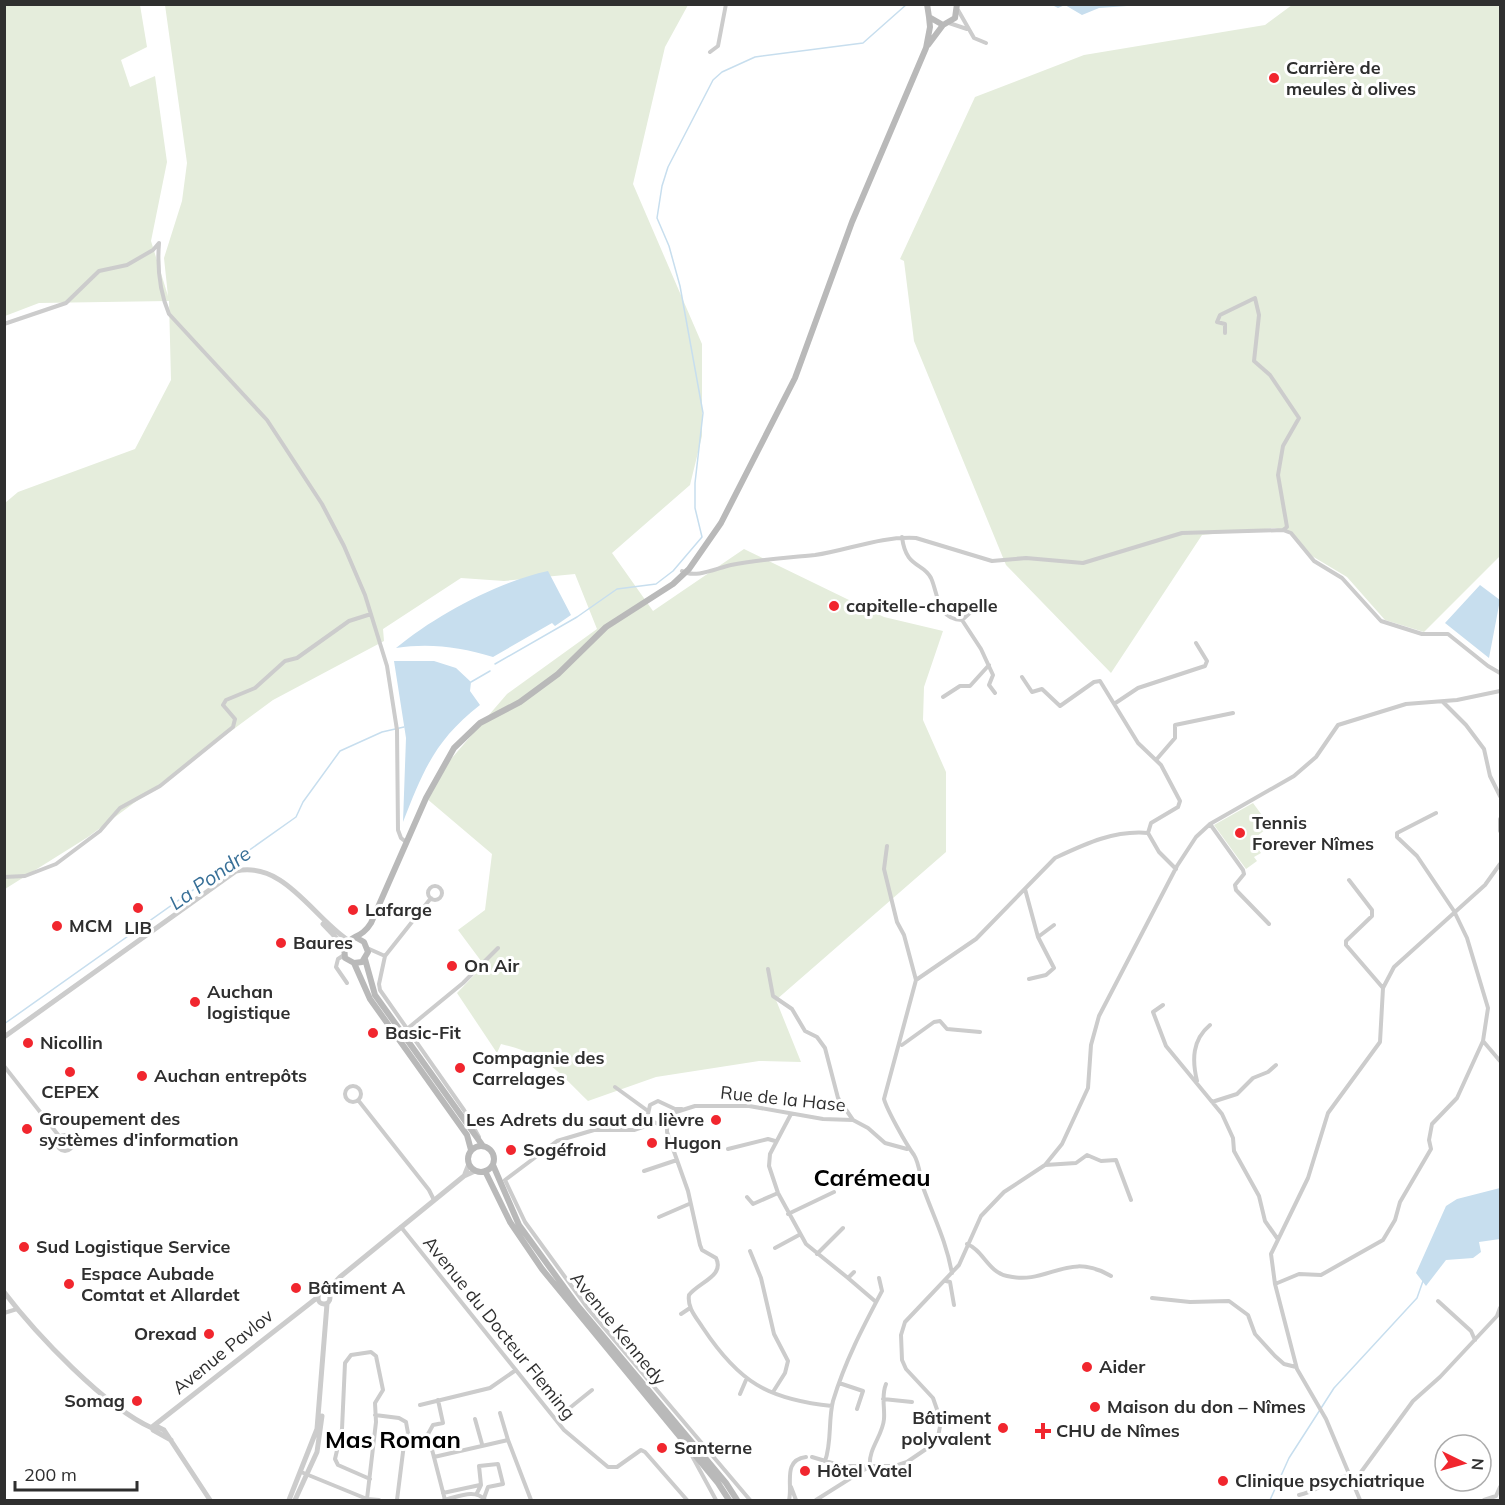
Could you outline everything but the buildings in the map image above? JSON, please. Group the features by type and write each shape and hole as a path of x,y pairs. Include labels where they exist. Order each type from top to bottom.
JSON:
{"main road":[{"path":"471,1150 466,1135 370,999 354,963 344,955 346,943 367,930 445,760 465,735 480,723 533,693 558,674 599,633 665,589 686,570 703,549 744,481 795,378 852,222 926,48 929,34 927,4"},
{"path":"926,48 946,24 955,18 957,7"},
{"path":"929,17 935,23 946,24"},
{"path":"374,915 366,957 375,995 481,1143 493,1153 493,1165 484,1172 475,1171 469,1164 468,1157 471,1150 481,1143"},
{"path":"357,938 367,946"},
{"path":"354,963 366,957"},
{"name":"Avenue Kennedy","path":"493,1165 519,1226 577,1305 726,1483 737,1500"},
{"name":"Avenue Kennedy","path":"484,1172 510,1222 542,1269 687,1445 729,1500"}],"street":[{"path":"710,52 718,46 726,4"},
{"path":"957,7 974,38 986,43"},
{"path":"946,24 968,29"},
{"path":"4,324 66,303 99,271 127,265 153,250 159,243 157,267 162,297 169,314 267,420 333,521 371,614 387,666 397,728 398,833 401,838 409,841"},
{"path":"1225,333 1225,324 1216,322 1220,315 1256,298 1260,315 1254,361 1270,375 1299,418 1283,446 1278,475 1287,526 1283,530"},
{"path":"686,570 699,573 733,565 816,555 902,537 916,538 992,561 1026,558 1083,563 1182,533 1283,530 1291,534 1314,561 1342,578 1381,621 1422,634 1448,634 1500,673"},
{"path":"902,537 913,564 931,578 937,601 953,618 962,620 989,664 994,676 990,685 995,693"},
{"path":"962,620 980,604"},
{"path":"4,877 25,876 56,864 81,847 100,831 120,808 159,786 233,727 235,718 224,705 225,700 255,688 285,661 297,658 350,621 371,614"},
{"path":"1114,704 1138,688 1205,666 1205,656 1196,643"},
{"path":"943,697 960,686 970,686 989,664"},
{"path":"1022,677 1032,692 1042,689 1060,706 1094,682 1100,681 1138,743 1156,760 1168,777 1180,805 1151,823 1148,833 1159,852 1176,869"},
{"path":"812,1457 842,1466 865,1464 895,1466 932,1445 938,1437 941,1421 933,1398 903,1365 900,1346 905,1322 918,1305 952,1274 981,1216 1004,1192 1045,1165 1062,1144 1088,1088 1091,1046 1099,1016 1176,869 1196,837 1210,824 1294,776 1316,757 1338,725 1406,704 1443,702 1500,691"},
{"path":"1443,702 1466,725 1484,749 1490,776 1500,796"},
{"path":"1156,760 1175,738 1174,725 1233,712"},
{"path":"1275,1284 1299,1274 1321,1275 1383,1240 1395,1220 1400,1202 1431,1149 1429,1140 1432,1124 1457,1098 1483,1041 1489,1018 1487,998 1467,939 1454,911 1417,856 1397,837 1397,833 1436,813"},
{"path":"1500,819 1500,831"},
{"path":"1210,824 1243,870 1244,874 1235,885 1236,890 1269,924"},
{"path":"916,980 976,939 1055,858 1109,835 1148,833"},
{"path":"887,846 884,869 897,922 904,935 916,980 884,1099 886,1108 898,1125 908,1149 915,1156 925,1192 934,1209 948,1249 952,1274"},
{"path":"1360,1500 1321,1409 1294,1367 1295,1359 1275,1284 1271,1254 1308,1179 1328,1113 1380,1042 1383,988 1394,968 1485,885 1500,864"},
{"path":"4,1037 236,872 250,868 280,878 346,943"},
{"path":"1348,880 1372,910 1372,916 1346,941 1346,945 1383,988"},
{"path":"1025,890 1038,937 1054,968 1046,975 1029,979"},
{"path":"430,898 385,956 379,984 380,990 476,1129 481,1143"},
{"path":"1038,937 1054,926"},
{"path":"367,946 385,956"},
{"path":"406,1029 463,983 498,948"},
{"path":"366,957 376,953"},
{"path":"344,955 338,959 336,967 347,983"},
{"path":"768,969 773,996 792,1009 804,1031 817,1037 825,1048 838,1098 853,1120"},
{"path":"1163,1005 1153,1012 1166,1046 1222,1114 1233,1138 1234,1151 1259,1196 1265,1221 1277,1238"},
{"path":"900,1046 934,1022 940,1021 947,1029 980,1032"},
{"path":"1198,1084 1192,1058 1201,1032 1210,1025"},
{"path":"1483,1041 1499,1058"},
{"path":"1212,1102 1238,1094 1253,1078 1268,1072 1276,1065"},
{"path":"4,1066 59,1136"},
{"path":"353,1085 359,1088 361,1094 358,1100 347,1100 344,1092 347,1087 353,1085"},
{"path":"615,1087 643,1105 648,1111"},
{"path":"358,1100 429,1190 434,1200"},
{"path":"643,1105 650,1105 658,1101 682,1109"},
{"path":"650,1105 649,1118 667,1132"},
{"name":"Rue de la Hase","path":"682,1109 695,1106 740,1105 823,1119 853,1120 868,1128 885,1143 908,1149"},
{"path":"669,1106 671,1116"},
{"path":"660,1125 682,1109"},
{"path":"791,1114 775,1141 769,1166 778,1193 799,1235 817,1254 876,1302"},
{"path":"644,1126 649,1118"},
{"path":"667,1122 667,1132 700,1245 702,1250 716,1258 719,1265 717,1273 689,1295 690,1308 709,1337 746,1380 773,1393 805,1402 832,1406"},
{"path":"654,1123 634,1130 594,1130 557,1141 501,1180 525,1222 589,1310 750,1500"},
{"path":"59,1136 70,1136 73,1144 70,1149 59,1149 56,1144 59,1136"},
{"path":"728,1149 768,1139 775,1141"},
{"path":"1045,1165 1065,1166 1076,1163 1087,1155 1101,1161 1116,1160 1131,1200"},
{"path":"644,1171 677,1160"},
{"path":"464,1176 469,1164"},
{"path":"289,1500 320,1441 324,1311 321,1301 337,1280 441,1194 464,1176 475,1171"},
{"path":"429,1190 441,1194"},
{"path":"788,1214 834,1192"},
{"path":"747,1197 753,1204 778,1193"},
{"path":"658,1216 689,1204"},
{"name":"Avenue du Docteur Fleming","path":"401,1227 564,1430 608,1467 617,1467 639,1452 645,1452 687,1500"},
{"path":"817,1254 843,1228"},
{"path":"775,1248 799,1235"},
{"path":"967,1244 974,1246 986,1263 1004,1275 1029,1278 1075,1265 1091,1266 1111,1276"},
{"path":"750,1251 760,1278 774,1334 788,1361 785,1372 773,1393"},
{"path":"848,1278 855,1272"},
{"path":"825,1461 829,1451 832,1406 854,1341 882,1291 879,1278"},
{"path":"946,1281 950,1282 954,1305"},
{"path":"4,1292 54,1349 130,1417 164,1430 210,1500"},
{"name":"Avenue Pavlov","path":"155,1428 310,1302 321,1301 321,1293 328,1294"},
{"path":"1152,1298 1190,1302 1229,1300 1248,1315 1255,1335 1284,1364 1294,1367"},
{"path":"1438,1301 1471,1331 1475,1340"},
{"path":"681,1314 690,1308"},
{"path":"1353,1483 1413,1401 1440,1377 1475,1340 1497,1316 1500,1308"},
{"path":"4,1313 18,1309"},
{"path":"367,1500 370,1479 376,1422 376,1399 383,1390 376,1356 370,1352 351,1355 345,1363 342,1429 335,1459 338,1465 370,1479"},
{"path":"420,1405 490,1388 516,1370"},
{"path":"740,1394 746,1380"},
{"path":"840,1383 863,1391 857,1408"},
{"path":"870,1466 869,1458 884,1420 883,1399 886,1384"},
{"path":"556,1419 592,1390"},
{"path":"883,1399 912,1402"},
{"path":"438,1400 443,1423 433,1425 428,1434 444,1500 481,1497"},
{"path":"500,1413 531,1500"},
{"path":"375,1415 399,1418 406,1422 408,1433 404,1444 397,1500"},
{"path":"475,1419 482,1444"},
{"path":"404,1444 429,1439"},
{"path":"434,1457 482,1444 508,1440"},
{"path":"687,1445 716,1500"},
{"path":"789,1500 792,1464 799,1458 806,1457"},
{"path":"498,1464 503,1484 488,1487 481,1497 479,1466 498,1464"},
{"path":"816,1500 870,1466"},
{"path":"304,1473 367,1500 379,1500"},
{"path":"295,1500 304,1473"},
{"path":"1299,1495 1311,1493 1333,1478 1350,1476"},
{"path":"789,1483 796,1500"},
{"path":"443,1493 481,1485"},
{"path":"1484,1500 1496,1496 1500,1487"}],"green space":[{"path":"5,5 140,5 147,47 121,60 130,87 155,76 167,162 151,241 168,296 164,258 182,201 187,163 165,5 688,5 665,47 633,184 702,344 702,436 690,485 612,553 653,611 744,549 884,617 943,631 924,687 923,720 946,772 946,852 776,1000 801,1062 759,1061 656,1077 588,1101 540,1058 501,1044 497,1053 457,993 484,965 458,930 485,910 492,854 426,798 445,766 507,694 597,629 575,574 504,581 461,578 383,629 384,641 273,700 88,837 5,889 5,503 18,492 135,449 171,380 169,301 39,303 5,316"},
{"path":"1292,5 1500,5 1500,556 1424,632 1385,620 1347,577 1312,556 1292,533 1275,528 1202,535 1111,673 1006,565 914,341 904,261 900,259 975,97 1084,55 1265,25"},
{"name":"Tennis Forever Nîmes","path":"1253,803 1270,826 1252,840 1261,853 1254,857 1257,861 1246,869 1214,825"}],"water":[{"path":"1065,5 1141,5 1099,8 1082,15"},
{"path":"548,571 571,615 555,626 552,623 493,657 445,647 396,648 429,624 468,601 508,583"},
{"path":"1480,585 1500,600 1489,658 1445,623"},
{"path":"394,661 434,661 456,668 471,682 470,691 480,705 441,744 424,772 403,822 406,738"},
{"path":"1500,1188 1500,1239 1479,1242 1481,1252 1473,1258 1446,1260 1426,1286 1416,1273 1446,1206 1457,1199"}],"waterway":[{"path":"495,664 577,617 617,589 656,584 673,571 702,537 695,508 695,483 703,413 680,286 669,246 657,218 662,186 668,167 713,80 722,72 755,57 863,43 907,4"},
{"name":"La Pondre","path":"471,682 490,671"},
{"name":"La Pondre","path":"4,1024 296,817 303,802 340,751 382,732 404,727"},
{"path":"1270,1500 1289,1458 1334,1388 1417,1298 1423,1281"}],"place":[{"name":"Carrière de meules à olives","path":"1274,78"},
{"name":"capitelle-chapelle","path":"834,606"},
{"name":"Tennis Forever Nîmes","path":"1240,833"},
{"name":"LIB","path":"138,908"},
{"name":"Lafarge","path":"353,910"},
{"name":"MCM","path":"57,926"},
{"name":"Baures","path":"281,943"},
{"name":"On Air","path":"452,966"},
{"name":"Auchan logistique","path":"195,1002"},
{"name":"Basic-Fit","path":"373,1033"},
{"name":"Nicollin","path":"28,1043"},
{"name":"Compagnie des Carrelages","path":"460,1068"},
{"name":"CEPEX","path":"70,1072"},
{"name":"Auchan entrepôts","path":"142,1076"},
{"name":"Les Adrets du saut du lièvre","path":"716,1120"},
{"name":"Groupement des systèmes d'information","path":"27,1129"},
{"name":"Hugon","path":"652,1143"},
{"name":"Sogéfroid","path":"511,1150"},
{"name":"Sud Logistique Service","path":"24,1247"},
{"name":"Espace Aubade Comtat et Allardet","path":"69,1284"},
{"name":"Bâtiment A","path":"296,1288"},
{"name":"Orexad","path":"209,1334"},
{"name":"Aider","path":"1087,1367"},
{"name":"Somag","path":"137,1401"},
{"name":"Maison du don – Nîmes","path":"1095,1407"},
{"name":"Bâtiment polyvalent","path":"1003,1428"},
{"name":"CHU de Nîmes","path":"1043,1431"},
{"name":"Santerne","path":"662,1448"},
{"name":"Hôtel Vatel","path":"805,1471"},
{"name":"Clinique psychiatrique","path":"1223,1481"}],"district":[{"name":"Carémeau","path":"872,1178"},
{"name":"Mas Roman","path":"393,1440"}]}
